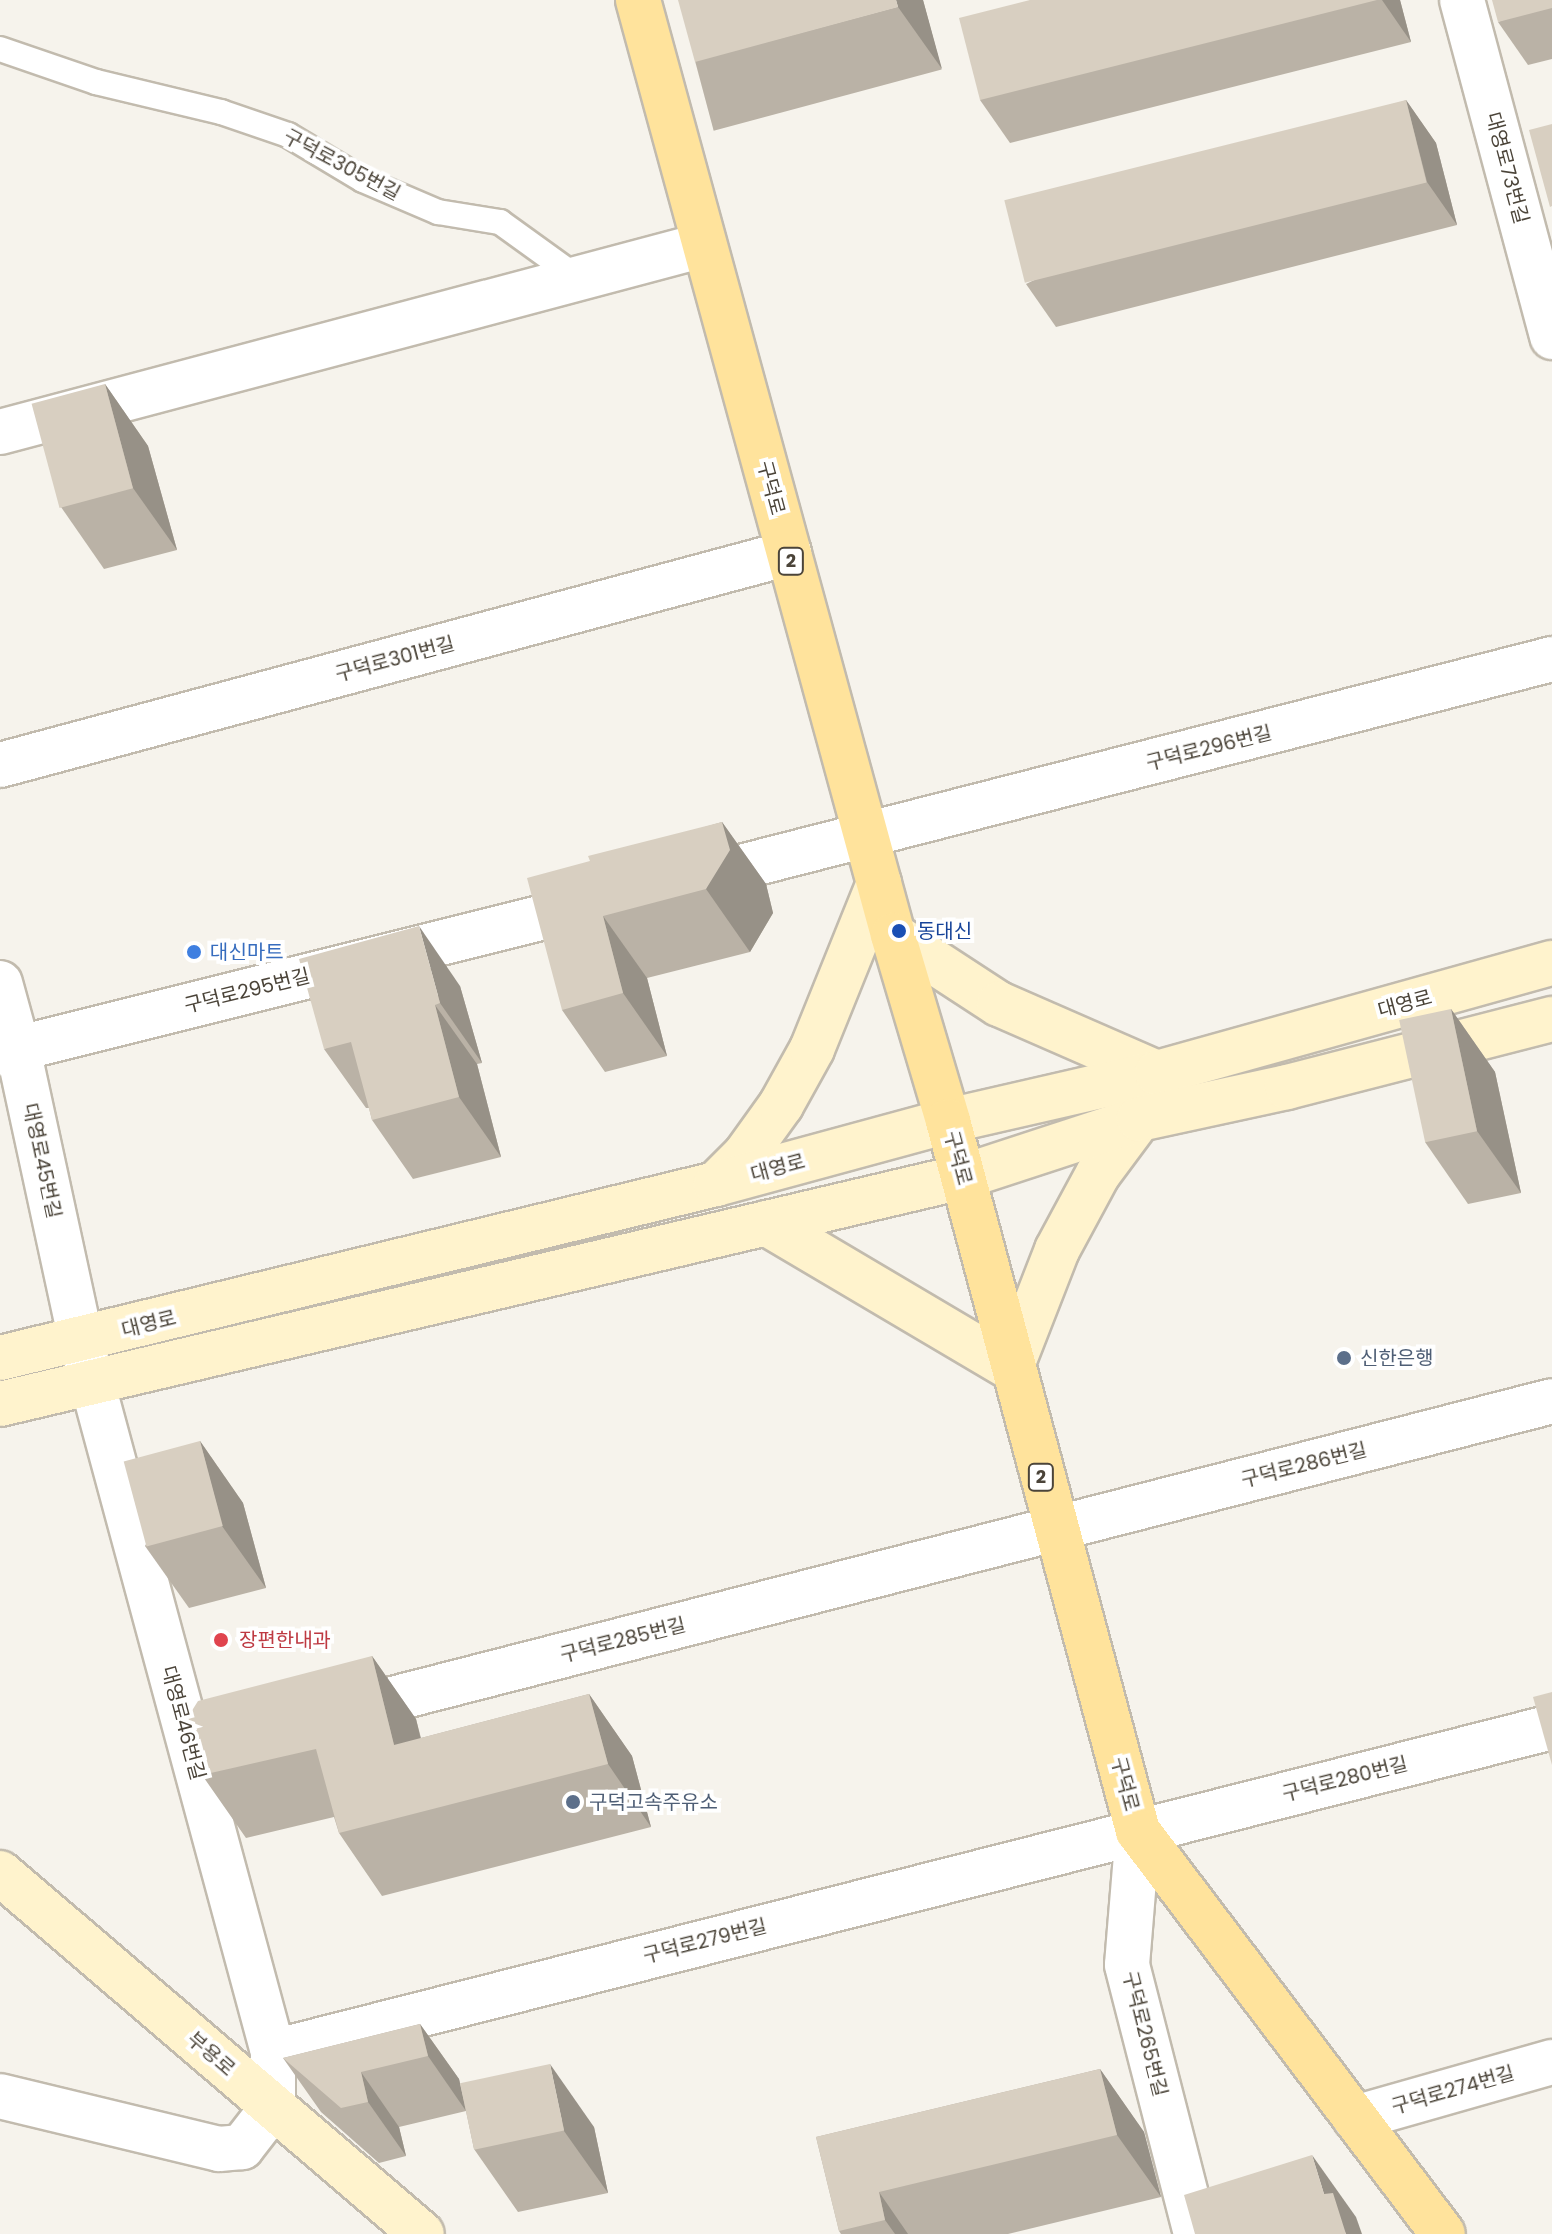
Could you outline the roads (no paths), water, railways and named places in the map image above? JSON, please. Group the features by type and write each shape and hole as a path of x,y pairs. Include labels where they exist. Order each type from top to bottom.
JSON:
{"main road":[{"name":"구덕로","path":"638,0 893,935 948,1121 1011,1368 1138,1831 1443,2234"},
{"path":"716,1184 745,1155 781,1105 812,1049 879,883"},
{"path":"893,935 999,1004 1157,1073"},
{"name":"대영로","path":"0,1404 86,1360 948,1121 1157,1073 1552,963"},
{"name":"대영로","path":"0,1358 86,1360 766,1223 962,1177 1139,1119 1287,1087 1552,1019"},
{"path":"766,1223 1011,1368 1057,1250 1098,1174 1139,1119"},
{"name":"부용로","path":"0,1873 422,2234"}],"street":[{"name":"대영로73번길","path":"1462,0 1552,337"},
{"path":"0,432 704,245"},
{"name":"구덕로301번길","path":"0,765 789,553"},
{"name":"구덕로296번길","path":"866,836 1552,659"},
{"name":"구덕로295번길","path":"9,1051 866,836"},
{"name":"대영로45번길","path":"0,983 9,1051 86,1360"},
{"name":"대영로46번길","path":"86,1360 273,2052 273,2107"},
{"name":"구덕로286번길","path":"1055,1529 1552,1401"},
{"name":"구덕로285번길","path":"299,1723 1055,1529"},
{"name":"구덕로280번길","path":"1138,1831 1552,1727"},
{"path":"190,1751 237,1739"},
{"name":"구덕로279번길","path":"273,2052 1138,1831"},
{"name":"구덕로265번길","path":"1138,1831 1127,1965 1196,2234"},
{"name":"구덕로274번길","path":"1355,2118 1552,2062"},
{"path":"0,2096 219,2149 242,2147 273,2107"}],"lane":[{"name":"구덕로305번길","path":"0,49 96,82 221,112 288,135 363,180 438,212 500,222 579,279"}],"place":[{"name":"동대신","path":"899,931"},
{"name":"대신마트","path":"194,952"},
{"name":"신한은행","path":"1344,1358"},
{"name":"장편한내과","path":"221,1640"},
{"name":"구덕고속주유소","path":"573,1802"}]}
